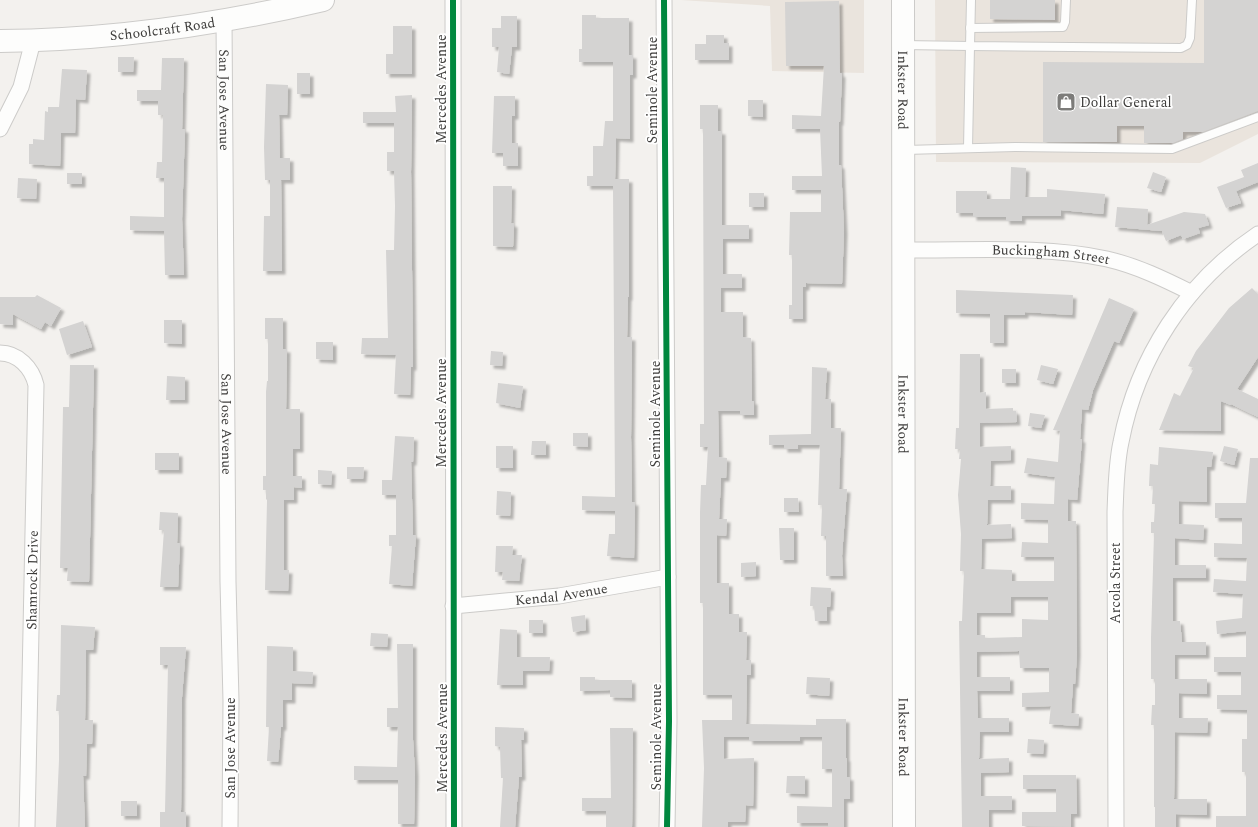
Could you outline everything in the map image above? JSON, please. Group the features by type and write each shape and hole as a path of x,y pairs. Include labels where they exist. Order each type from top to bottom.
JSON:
{"main road":[{"name":"Schoolcraft Road","path":"0,42 121,35 272,12 323,0"},
{"name":"Inkster Road","path":"903,0 904,827"}],"street":[{"name":"Mercedes Avenue","path":"453,0 454,827"},
{"name":"Seminole Avenue","path":"664,0 668,577 667,827"},
{"name":"San Jose Avenue","path":"224,20 228,582 231,701 230,827"},
{"path":"0,129 21,87 33,41"},
{"path":"1192,293 1205,277 1222,261 1258,234"},
{"name":"Buckingham Street","path":"903,250 1043,251 1079,254 1135,267 1192,293"},
{"name":"Arcola Street","path":"1116,827 1115,512 1117,465 1124,428 1134,392 1156,345 1192,293"},
{"name":"Shamrock Drive","path":"0,353 12,356 22,361 31,372 36,385 27,827"},
{"name":"Kendal Avenue","path":"453,606 559,596 668,577"}],"lane":[{"path":"968,148 971,0"},
{"path":"970,28 1063,27 1066,22 1066,0"},
{"path":"903,45 1181,48 1187,45 1190,38 1192,0"},
{"path":"902,150 968,148 1172,149 1258,117"}],"shaded area":[{"path":"681,0 864,0 864,73 772,71 770,6"},
{"path":"935,0 1258,0 1258,134 1200,163 936,162"}],"building":[{"path":"990,0 1055,0 1055,20 990,19"},
{"path":"1204,0 1258,0 1258,111 1203,132 1183,132 1183,139 1173,143 1144,143 1144,126 1117,126 1117,142 1043,142 1043,62 1204,63"},
{"path":"839,1 840,73 842,74 839,122 839,165 841,165 844,231 842,284 806,283 806,287 803,287 803,319 789,319 789,305 792,305 792,255 789,255 790,212 821,212 821,190 792,190 792,176 822,176 820,129 792,129 792,115 821,116 824,66 786,66 785,2"},
{"path":"582,15 596,15 596,18 629,18 629,55 633,55 633,75 630,75 630,139 616,138 615,179 629,179 629,297 627,337 632,337 631,437 632,502 635,502 634,558 607,556 609,534 615,534 615,511 582,510 582,496 615,497 613,186 587,186 587,176 593,176 593,146 603,146 605,121 613,121 613,62 579,62 579,49 582,49"},
{"path":"501,16 517,16 517,47 512,47 509,74 497,72 499,47 492,47 492,28 501,28"},
{"path":"393,26 412,26 412,74 386,74 386,54 393,54"},
{"path":"706,35 724,35 724,43 729,43 729,60 695,60 695,44 706,44"},
{"path":"118,57 134,57 133,72 118,72"},
{"path":"162,58 184,58 182,129 185,129 182,219 184,275 165,275 164,231 130,230 130,216 164,217 164,178 156,178 157,162 162,162 163,115 158,115 158,101 137,101 137,90 161,90"},
{"path":"62,69 87,70 85,100 76,99 75,133 61,133 60,166 29,164 29,144 33,144 33,139 44,140 45,111 48,112 48,107 59,107"},
{"path":"297,73 310,73 310,94 297,94"},
{"path":"266,84 288,85 287,115 279,115 280,158 290,158 290,180 281,180 282,271 263,271 264,216 270,216 270,180 265,180 264,147"},
{"path":"412,95 411,172 413,367 411,367 410,395 394,394 396,355 361,354 362,338 388,338 386,250 394,250 395,206 394,171 387,171 387,152 394,152 394,123 363,123 363,112 396,112 395,96"},
{"path":"494,96 515,96 515,116 512,116 512,143 518,143 518,166 503,166 503,153 492,153"},
{"path":"748,100 763,100 763,117 748,116"},
{"path":"700,105 718,105 718,131 722,131 722,225 749,225 749,239 723,239 723,274 742,274 742,288 721,288 721,312 743,312 743,337 751,338 752,401 754,401 754,415 740,415 740,411 718,411 719,457 727,458 726,478 721,478 719,519 727,519 726,536 717,535 717,583 729,583 729,614 739,614 739,632 747,632 746,660 751,660 751,675 747,675 746,724 816,725 816,719 846,719 846,758 847,777 850,777 850,799 844,799 844,827 828,827 828,823 797,823 797,806 832,807 832,769 822,769 822,737 800,737 800,741 749,741 749,737 724,737 724,759 754,758 753,806 746,805 745,822 728,822 728,827 702,827 704,768 702,720 732,720 732,695 703,695 703,603 700,603 700,513 701,485 706,485 708,447 700,447 700,424 704,424 703,129 700,129"},
{"path":"1258,163 1258,182 1236,191 1241,203 1226,208 1217,187 1244,177 1241,170"},
{"path":"1011,167 1026,168 1025,197 1047,197 1047,189 1105,194 1103,214 1061,210 1061,216 1022,216 1022,221 1006,221 1006,217 973,217 973,213 956,213 956,191 987,191 987,199 1010,199"},
{"path":"1153,172 1166,177 1161,192 1147,188"},
{"path":"67,173 82,173 82,184 67,184"},
{"path":"18,178 37,179 36,199 17,198"},
{"path":"493,186 512,186 511,223 514,224 513,247 493,246"},
{"path":"749,193 764,193 764,207 749,207"},
{"path":"1117,207 1148,209 1147,225 1184,212 1205,214 1209,225 1198,228 1200,233 1183,239 1181,235 1166,241 1162,231 1115,227"},
{"path":"1252,288 1258,294 1258,357 1237,389 1258,399 1258,417 1231,404 1221,401 1221,431 1159,430 1174,393 1180,396 1194,368 1188,366 1196,351 1229,308"},
{"path":"956,290 1073,295 1072,315 1025,312 1025,315 1004,315 1004,343 990,343 990,314 956,313"},
{"path":"37,295 61,308 51,326 45,322 41,329 13,314 13,325 0,324 0,297 35,297"},
{"path":"1109,298 1134,309 1119,343 1114,341 1093,390 1088,410 1082,409 1080,439 1082,439 1077,500 1068,499 1068,521 1076,521 1077,653 1071,713 1079,714 1078,726 1049,724 1051,706 1022,707 1022,693 1049,692 1049,668 1020,668 1019,651 977,652 977,677 1010,677 1010,691 977,691 978,718 1009,718 1009,732 980,732 979,759 1009,758 1009,772 981,773 981,796 1012,796 1012,810 989,810 989,827 962,827 959,621 962,621 964,571 960,571 961,534 958,495 961,459 959,459 960,449 955,449 956,428 959,428 960,354 980,354 980,393 986,392 986,409 1013,408 1013,411 1016,411 1017,422 980,423 980,447 1011,446 1011,460 991,461 990,486 1011,486 1011,500 988,500 987,525 1011,524 1012,538 982,539 981,569 1012,570 1012,581 1054,581 1054,557 1021,557 1022,542 1048,543 1048,520 1021,519 1021,503 1054,504 1055,477 1024,473 1027,458 1058,462 1060,431 1053,430","holes":["1011,597 1048,597 1048,620 1022,619 1022,637 985,638 985,635 977,635 977,613 1011,613"]},
{"path":"265,318 283,318 283,349 287,349 286,409 300,409 300,449 293,449 293,476 302,476 302,488 294,487 294,500 284,500 284,570 289,570 288,591 265,590 267,500 266,490 263,490 263,476 266,476 266,392 268,381 268,339 265,339"},
{"path":"164,320 182,320 182,344 164,343"},
{"path":"83,321 92,347 67,355 59,329"},
{"path":"316,342 333,342 333,360 316,359"},
{"path":"491,351 503,352 502,366 490,365"},
{"path":"70,365 94,365 89,582 67,581 68,568 60,568 63,407 69,407"},
{"path":"1041,365 1058,369 1053,384 1037,380"},
{"path":"812,367 827,368 825,399 831,399 831,428 841,428 839,489 847,489 842,556 843,576 826,576 826,536 821,536 822,505 818,505 820,445 798,445 798,449 784,449 784,445 769,445 769,435 811,434"},
{"path":"1002,369 1016,369 1016,383 1002,383"},
{"path":"167,376 185,377 185,400 166,400"},
{"path":"498,383 523,386 520,408 496,403"},
{"path":"1030,413 1045,415 1041,428 1028,426"},
{"path":"573,433 588,433 588,447 573,446"},
{"path":"395,436 414,437 413,462 411,462 413,535 416,535 412,586 389,584 392,546 389,546 389,535 396,535 396,495 382,495 382,480 392,480"},
{"path":"532,441 546,441 546,455 531,455"},
{"path":"496,446 513,446 513,468 496,468"},
{"path":"1224,446 1238,449 1234,465 1220,461"},
{"path":"1159,447 1213,452 1211,467 1207,467 1207,502 1179,501 1179,524 1204,525 1203,540 1175,538 1175,565 1206,565 1206,578 1173,578 1173,621 1180,621 1182,642 1206,642 1206,655 1175,655 1175,679 1207,679 1207,694 1179,693 1179,718 1208,718 1207,733 1175,732 1174,799 1207,799 1207,815 1176,814 1176,827 1155,827 1154,807 1154,725 1151,725 1152,705 1155,705 1155,679 1151,679 1151,638 1154,533 1151,533 1151,522 1154,522 1155,504 1152,504 1153,486 1149,486 1150,464 1158,465"},
{"path":"155,453 179,453 179,470 155,470"},
{"path":"1250,458 1258,458 1258,827 1216,827 1216,816 1246,816 1246,772 1242,772 1242,739 1247,739 1247,710 1217,709 1217,695 1241,695 1241,672 1214,672 1214,657 1246,657 1246,631 1217,634 1216,621 1242,618 1243,594 1213,592 1214,579 1246,581 1247,558 1214,557 1214,543 1242,544 1242,518 1215,518 1215,503 1246,503"},
{"path":"347,467 364,467 363,479 347,479"},
{"path":"318,470 332,471 331,485 318,484"},
{"path":"497,491 511,492 510,516 496,515"},
{"path":"784,498 798,498 799,512 784,512"},
{"path":"160,512 178,513 177,543 180,543 178,587 160,587 164,530 159,530"},
{"path":"779,528 794,528 794,560 780,560"},
{"path":"496,546 513,546 512,555 522,555 519,581 502,580 503,572 495,572"},
{"path":"756,562 756,576 741,577 741,563"},
{"path":"811,587 831,588 830,607 827,607 827,621 815,621 814,606 810,606"},
{"path":"585,615 586,630 573,632 571,617"},
{"path":"529,620 543,620 543,633 529,633"},
{"path":"61,625 95,627 93,650 86,650 85,720 93,720 92,744 87,744 86,776 83,776 85,827 56,827 59,760 59,711 56,711 57,695 60,695"},
{"path":"500,629 517,630 517,657 550,657 549,671 523,671 523,685 497,685"},
{"path":"371,633 388,634 387,647 370,646"},
{"path":"397,644 413,644 413,740 415,773 414,824 398,824 398,780 354,780 354,766 397,767 398,727 387,727 387,708 398,708"},
{"path":"267,646 293,647 293,671 313,672 312,684 292,683 292,700 283,700 283,727 281,727 278,762 267,761 269,727 266,727"},
{"path":"160,647 186,647 182,697 181,812 186,812 186,827 160,827 160,812 165,812 168,665 160,665"},
{"path":"580,677 595,677 595,680 632,680 632,698 610,697 610,690 580,691"},
{"path":"807,677 830,678 829,696 806,694"},
{"path":"495,727 524,728 524,740 521,740 522,777 519,777 515,827 500,827 503,778 501,778 500,747 495,746"},
{"path":"610,728 633,728 632,827 606,827 606,811 582,811 582,798 611,798"},
{"path":"1028,739 1044,740 1043,754 1027,753"},
{"path":"1023,775 1076,775 1077,814 1071,814 1071,827 1022,826 1022,812 1056,812 1056,789 1023,789"},
{"path":"787,776 805,776 805,794 786,793"},
{"path":"121,801 137,801 137,816 121,816"}],"cycle path":[{"path":"453,0 454,827"},
{"path":"664,0 669,721 667,827"}],"place":[{"name":"Dollar General","path":"1066,102"}]}
